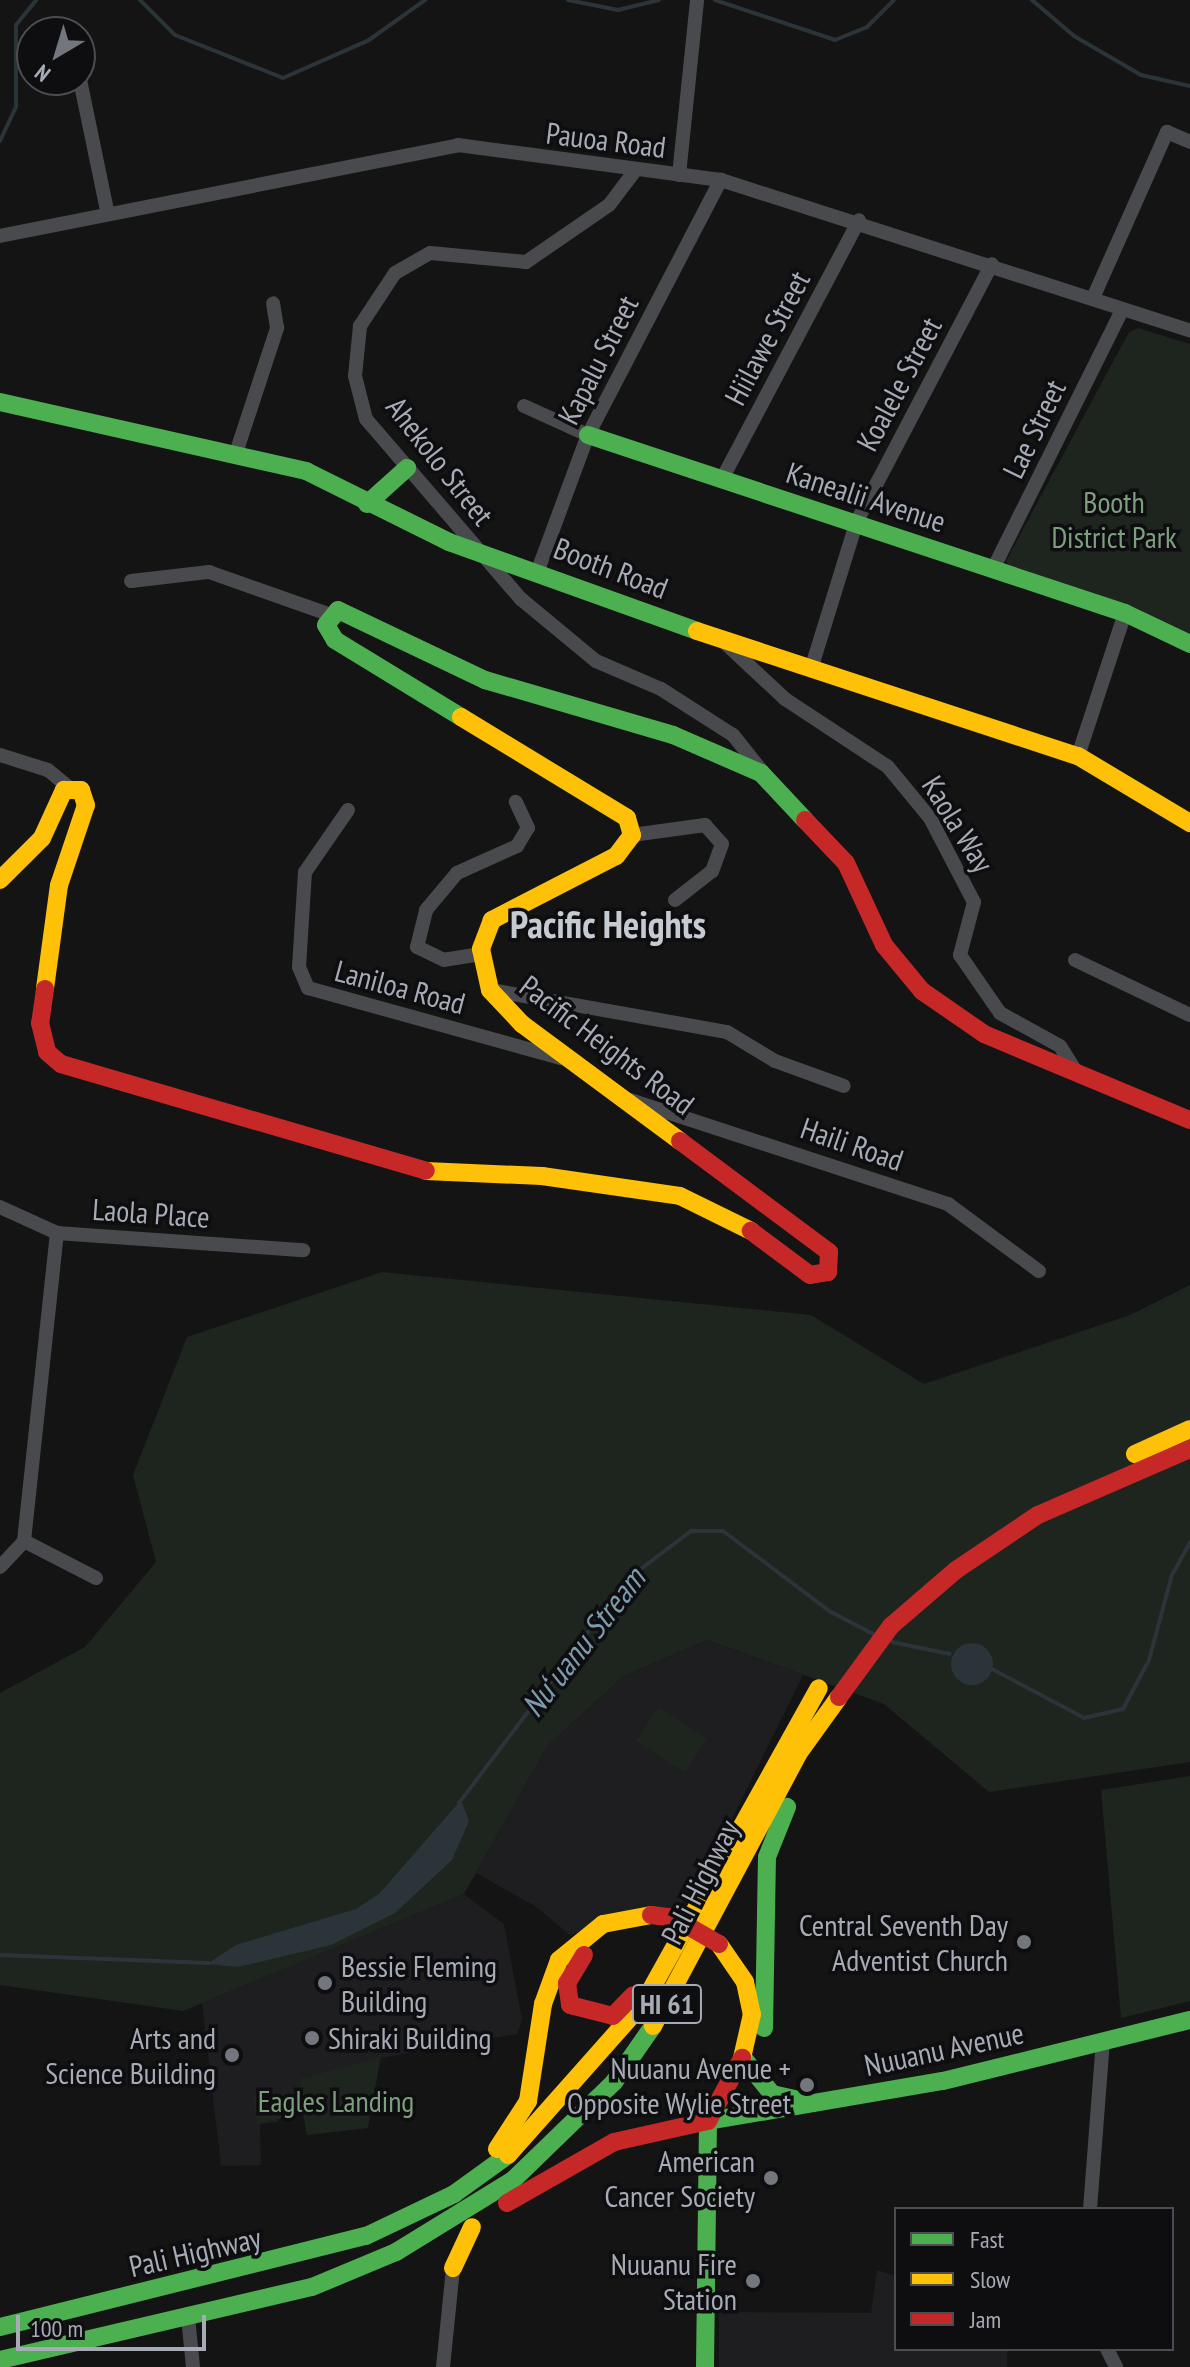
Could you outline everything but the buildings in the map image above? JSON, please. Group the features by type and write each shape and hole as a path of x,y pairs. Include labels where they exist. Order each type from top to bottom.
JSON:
{"main road":[{"name":"Booth Road","path":"0,402 306,471 367,504 475,548 720,637 1078,756 1190,823"},
{"name":"Kanealii Avenue","path":"588,435 721,481 857,521 1125,613 1190,644"},
{"path":"367,504 407,468"},
{"path":"481,954 498,914 616,856 632,835 612,804 335,640 326,625 331,615 345,612 485,680 673,735 766,776 846,863 875,931 911,981 984,1034 1190,1120"},
{"path":"0,880 42,838 68,787"},
{"name":"Pacific Heights Road","path":"68,787 85,793 86,805 59,885 40,1023 47,1052 61,1064 403,1170 542,1176 680,1196 750,1230 810,1275 828,1272 829,1252 630,1100 573,1061 490,990 481,954"},
{"name":"Pali Highway","path":"0,2327 309,2254 454,2194 517,2147 595,2063 644,2002 691,1914 842,1665 885,1620 983,1529 1190,1429"},
{"name":"Pali Highway","path":"885,1620 1038,1515 1190,1449"},
{"path":"708,2121 764,2030 767,2008 767,1857 842,1665"},
{"name":"Pali Highway","path":"0,2360 312,2287 396,2252 513,2180 614,2082 665,2008 842,1665"},
{"path":"650,1921 610,1936 576,1963 567,1983 570,2005 590,2018 622,2009 691,1914"},
{"path":"454,2194 521,2117 559,1960 603,1924 674,1918 714,1948 750,2003 744,2059 772,2094 813,2103"},
{"path":"705,2367 708,2121 739,2015 728,1977 714,1948"},
{"name":"Nuuanu Avenue","path":"396,2252 421,2247 472,2227 570,2161 614,2142 708,2121 943,2081 1190,2020"},
{"path":"421,2247 441,2251 453,2268 472,2227"}],"street":[{"path":"679,175 697,7"},
{"path":"83,96 107,210"},
{"path":"1093,298 1167,132 1190,142"},
{"name":"Pauoa Road","path":"0,236 107,210 458,145 634,172 721,180 859,220 1093,298 1121,312 1190,331"},
{"name":"Ahekolo Street","path":"634,172 609,205 526,262 430,253 395,273 360,326 355,376 366,419 521,599 596,661 661,689 733,735 766,776"},
{"name":"Kapalu Street","path":"538,570 588,435 721,180"},
{"name":"Hiilawe Street","path":"721,481 859,220"},
{"name":"Koalele Street","path":"812,666 857,521 992,264"},
{"path":"236,453 277,328 273,303"},
{"name":"Lae Street","path":"993,569 1121,312"},
{"name":"Kanealii Avenue","path":"524,406 588,435"},
{"path":"131,581 209,572 331,615"},
{"path":"1078,756 1125,613"},
{"name":"Kaola Way","path":"720,637 785,699 888,767 930,818 974,902 960,955 1000,1013 1060,1046 1076,1073"},
{"path":"0,755 48,770 68,787"},
{"path":"481,954 444,960 417,947 426,910 457,873 517,846 528,828 516,802"},
{"name":"Laniloa Road","path":"348,810 305,872 299,967 308,988 573,1061"},
{"path":"632,835 705,825 722,844 712,871 675,900"},
{"path":"1075,960 1190,1015"},
{"path":"490,990 727,1032 775,1061 844,1086"},
{"name":"Haili Road","path":"630,1100 948,1204 1039,1271"},
{"name":"Laola Place","path":"0,1207 57,1233 303,1250"},
{"path":"0,1567 24,1541 57,1233"},
{"path":"24,1541 96,1578"},
{"path":"1090,2207 1103,2041"},
{"path":"443,2367 453,2268"},
{"path":"188,2317 193,2367"}],"shaded area":[{"path":"707,1640 803,1675 723,1837 678,1909 570,1935 535,1906 476,1873 548,1745 624,1676"},
{"path":"972,1643 987,1649 993,1664 987,1679 972,1685 957,1679 951,1664 957,1649"},
{"path":"461,1800 469,1821 452,1860 395,1913 331,1945 238,1967 207,1964 236,1945 356,1909 379,1894"},
{"path":"464,1894 504,1924 522,2019 517,2034 381,2058 368,2128 307,2135 304,2114 278,2115 278,2122 260,2124 261,2165 221,2166 202,2003"},
{"path":"877,2270 894,2275 894,2351 1007,2351 1007,2367 719,2367 719,2312 871,2313"}],"green space":[{"name":"Booth District Park","path":"1138,328 1190,344 1190,637 1011,570 1006,561 1129,332"},
{"path":"382,1272 811,1315 924,1384 1130,1315 1190,1285 1190,1762 989,1792 884,1704 707,1640 624,1676 548,1745 464,1894 183,2011 0,1985 0,1693 85,1647 156,1562 133,1475 187,1337"},
{"path":"658,1707 707,1739 685,1773 636,1741"},
{"path":"1190,1776 1190,2001 1121,2018 1101,1790"},
{"name":"Eagles Landing","path":"380,2057 368,2128 307,2135 303,2114 257,2124 253,2097 301,2092 300,2079"}],"waterway":[{"path":"0,141 16,106 16,25 36,0"},
{"path":"140,0 175,35 283,78 369,40 425,0"},
{"path":"568,0 618,10 659,0"},
{"path":"715,0 835,40 867,27 894,0"},
{"path":"1032,0 1074,36 1141,75 1190,86"},
{"name":"Nuʻuanu Stream","path":"459,1803 629,1578 691,1531 723,1531 831,1612 873,1634"},
{"name":"Nuʻuanu Stream","path":"992,1669 1084,1718 1123,1709 1149,1660 1172,1575 1190,1542"},
{"name":"Nuʻuanu Stream","path":"892,1642 950,1654"},
{"name":"Nuʻuanu Stream","path":"0,1955 209,1963"}],"traffic: fast":[{"path":"0,402 306,471 449,542 697,631"},
{"path":"588,435 1125,613 1190,644"},
{"path":"367,504 407,468"},
{"path":"461,717 335,640 326,625 338,610 485,680 673,735 761,773 805,820"},
{"path":"764,2028 767,1857 787,1807"},
{"path":"705,2367 708,2121 943,2081 1190,2020"},
{"path":"0,2360 312,2287 396,2252 513,2180 614,2082 653,2026"},
{"path":"744,2059 772,2094 813,2103"},
{"path":"0,2327 366,2236 454,2194 508,2155"}],"traffic: slow":[{"path":"697,631 1078,756 1190,823"},
{"path":"461,717 627,818 632,835 616,856 492,920 481,949 490,990 522,1024 680,1141"},
{"path":"0,880 42,838 64,790 81,790 86,805 59,885 45,989"},
{"path":"426,1171 542,1176 680,1196 751,1231"},
{"path":"1135,1454 1190,1429"},
{"path":"508,2155 644,2002 819,1688"},
{"path":"653,2026 798,1754 839,1697"},
{"path":"497,2149 528,2101 543,2004 559,1960 603,1924 651,1915"},
{"path":"719,1944 745,1982 752,2014 742,2058"},
{"path":"453,2268 472,2227"}],"traffic: jam":[{"path":"805,820 846,863 884,945 922,991 984,1034 1190,1120"},
{"path":"45,989 40,1023 47,1052 61,1064 426,1171"},
{"path":"680,1141 829,1252 828,1272 810,1275 751,1231"},
{"path":"839,1697 891,1626 956,1570 1038,1515 1190,1449"},
{"path":"651,1915 674,1918 719,1944"},
{"path":"584,1955 567,1983 570,2005 613,2016 633,1995"},
{"path":"507,2203 614,2142 708,2121 742,2058"}],"place":[{"name":"Central Seventh Day Adventist Church","path":"1024,1942"},
{"name":"Bessie Fleming Building","path":"325,1983"},
{"name":"Shiraki Building","path":"312,2038"},
{"name":"Arts and Science Building","path":"232,2055"},
{"name":"Nuuanu Avenue + Opposite Wylie Street","path":"807,2085"},
{"name":"American Cancer Society","path":"771,2178"},
{"name":"Nuuanu Fire Station","path":"753,2281"}],"district":[{"name":"Pacific Heights","path":"608,924"}]}
